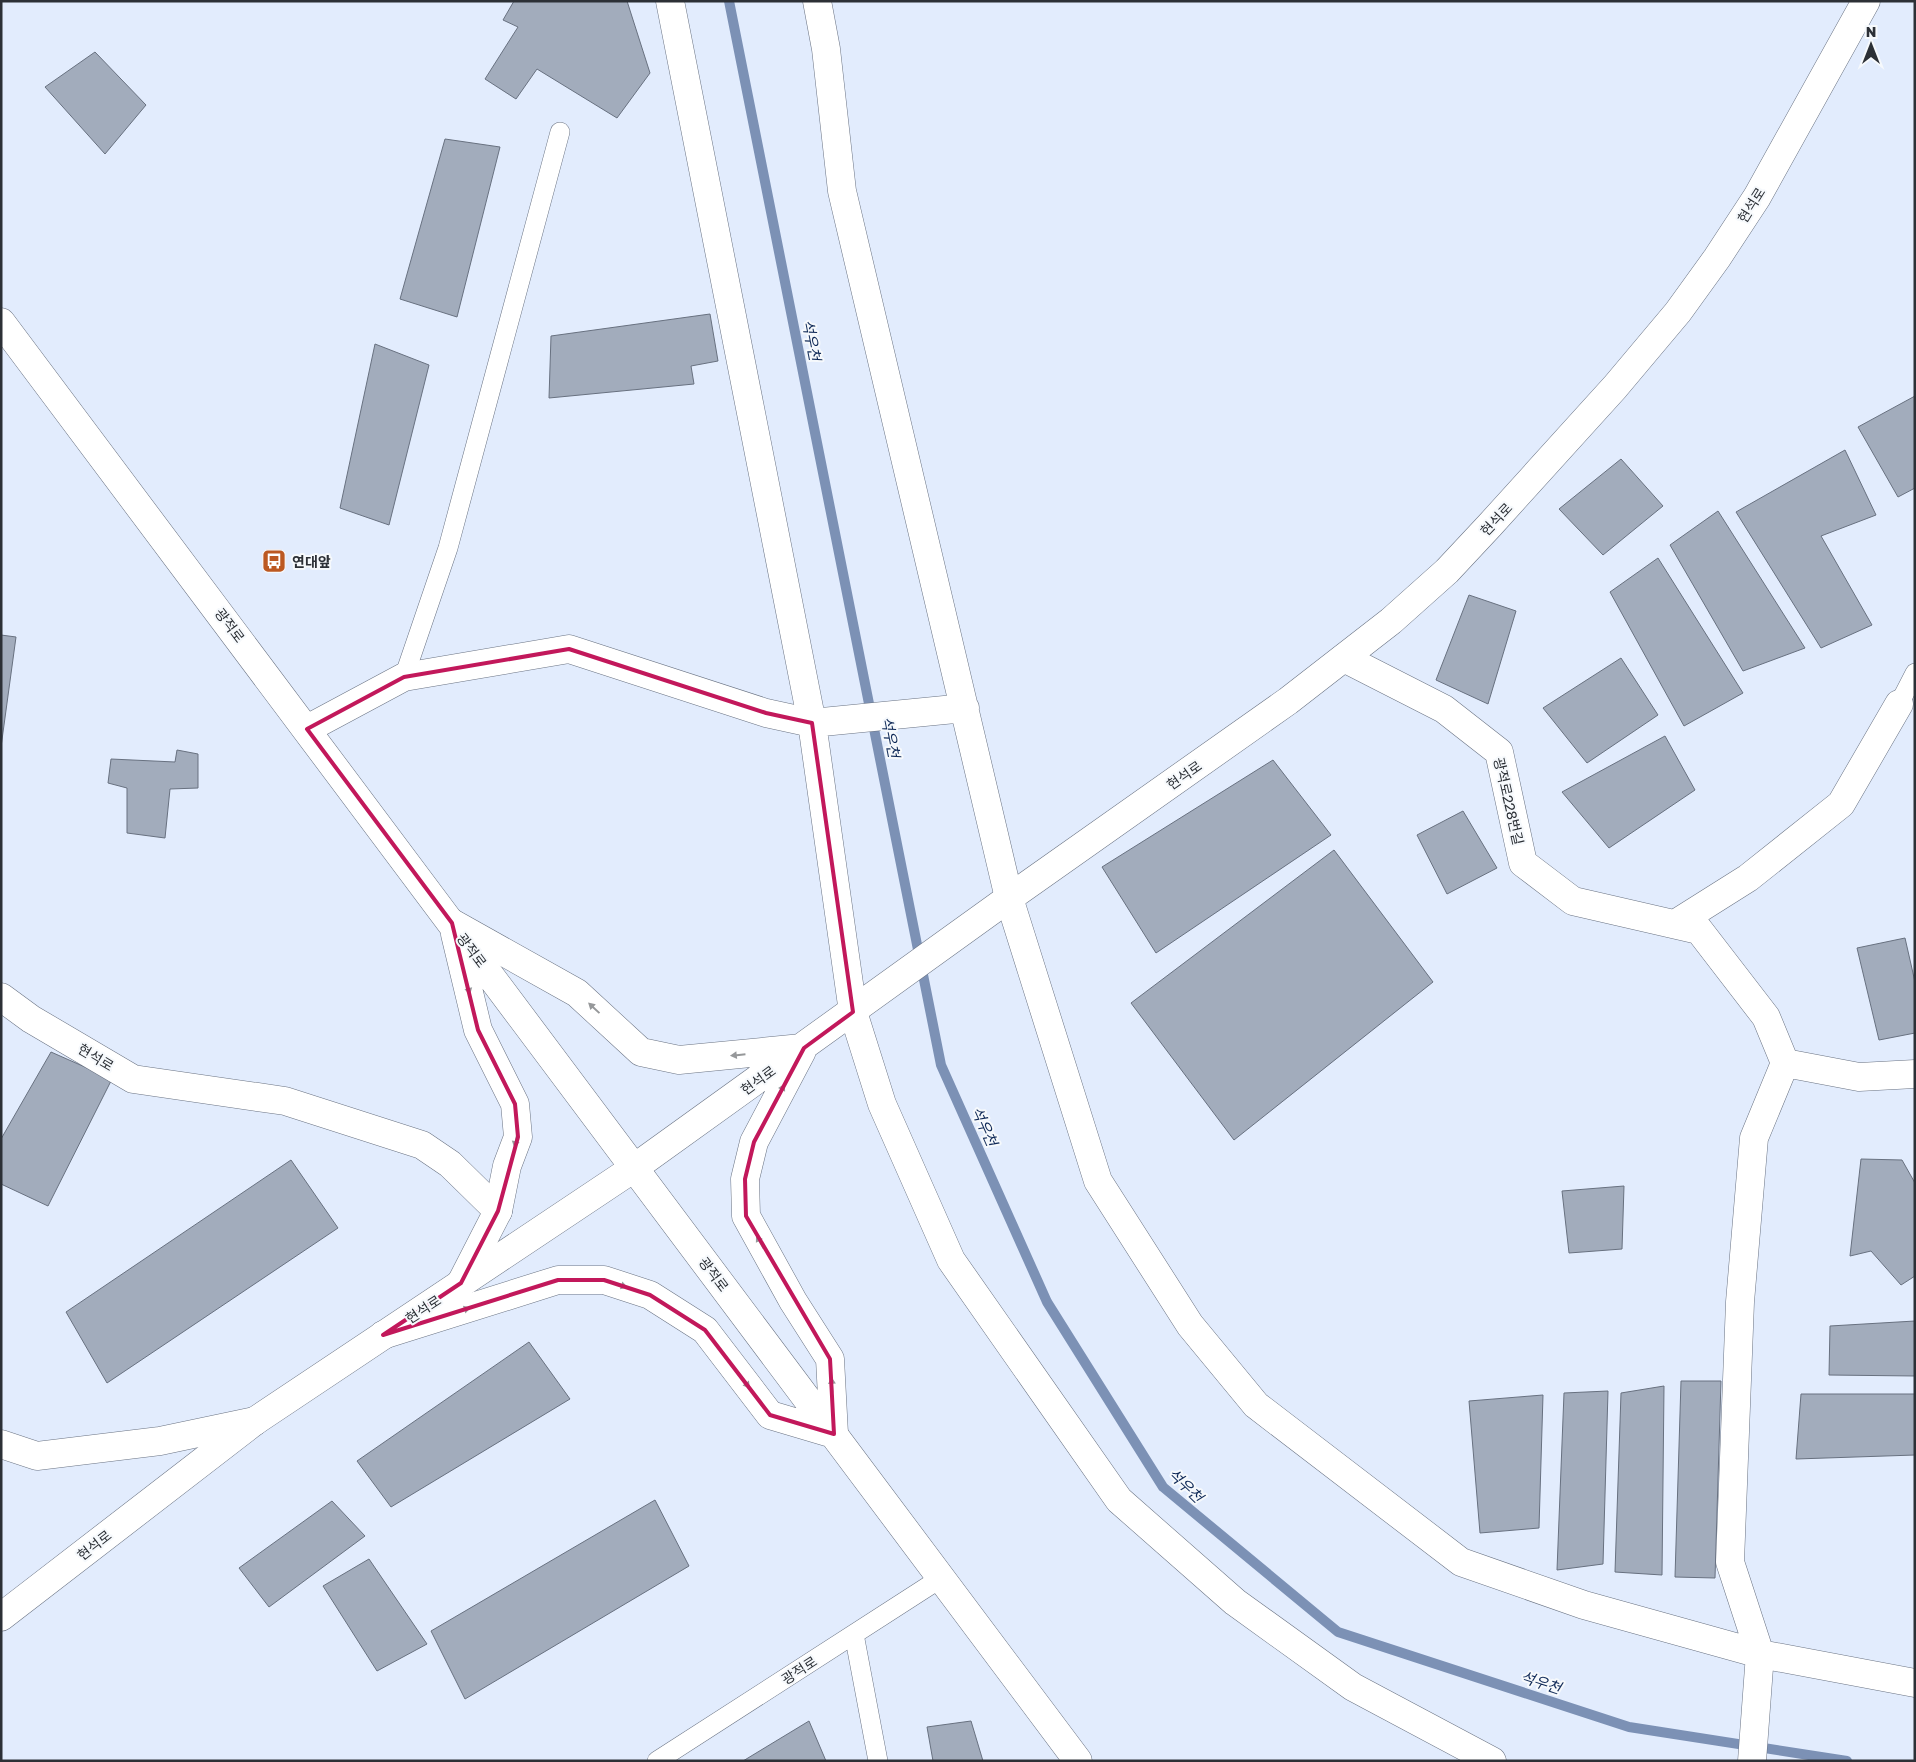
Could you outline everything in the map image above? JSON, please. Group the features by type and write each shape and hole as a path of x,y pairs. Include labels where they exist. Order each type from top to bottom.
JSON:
{"street":[{"path":"670,1 812,723 853,1012 882,1104 951,1260 1119,1500 1235,1602 1353,1687 1492,1761"},
{"path":"817,1 826,49 842,191 965,708 1001,904 1098,1181 1190,1325 1256,1406 1462,1562 1760,1664 1915,1683"},
{"name":"현석로","path":"1,1617 255,1421 634,1168 804,1048 1001,904 1288,702 1391,621 1459,558 1615,387 1678,312 1717,258 1757,197 1866,1"},
{"name":"광적로","path":"1,322 1078,1761"},
{"path":"307,729 404,677 569,649 766,713 812,723 965,708"},
{"name":"광적로228번길","path":"1344,658 1444,708 1499,752 1523,863 1573,901 1699,930 1766,1018 1785,1063"},
{"path":"1675,924 1748,878 1841,804 1899,704"},
{"path":"452,923 577,993 641,1052 679,1060 804,1048"},
{"path":"452,923 478,1030 515,1104 518,1137 507,1166 498,1211 461,1283"},
{"name":"현석로","path":"1,997 31,1019 132,1079 286,1101 422,1145 450,1164 498,1211"},
{"path":"383,1335 558,1280 604,1280 650,1295 705,1330 770,1415 834,1434 830,1360 793,1300 746,1216 745,1179 754,1142 804,1048"},
{"path":"1752,1761 1760,1664 1730,1562 1740,1302 1754,1138 1785,1063 1859,1077 1915,1074"},
{"path":"1,1444 37,1456 160,1441 255,1421"}],"lane":[{"path":"404,677 448,548 560,132"},
{"path":"1899,704 1915,673"},
{"name":"광적로","path":"657,1761 941,1578"},
{"path":"854,1634 878,1761"}],"highlighted area":[{"path":"569,649 766,713 812,723 853,1012 804,1048 754,1142 745,1179 746,1216 830,1359 834,1434 770,1415 705,1330 650,1295 604,1280 558,1280 383,1335 461,1283 498,1211 518,1137 515,1104 478,1030 452,923 307,729 404,677"}],"building":[{"path":"514,1 627,1 650,73 617,118 537,69 516,99 485,79 518,27 503,20"},
{"path":"95,52 146,105 105,154 45,87"},
{"path":"445,139 500,147 457,317 400,299"},
{"path":"710,314 718,361 691,366 694,384 549,398 551,336"},
{"path":"375,344 429,365 389,525 340,508"},
{"path":"1915,396 1915,488 1898,497 1858,427"},
{"path":"1845,450 1876,515 1821,536 1872,625 1821,648 1736,512"},
{"path":"1621,459 1663,506 1603,555 1559,509"},
{"path":"1718,511 1805,648 1743,671 1670,545"},
{"path":"1658,558 1743,693 1684,726 1610,592"},
{"path":"1469,595 1516,611 1488,704 1436,680"},
{"path":"1,635 16,637 1,747"},
{"path":"1621,658 1658,715 1587,763 1543,708"},
{"path":"1665,736 1695,790 1609,848 1562,792"},
{"path":"177,750 198,754 198,788 170,789 165,838 127,833 127,788 108,783 111,759 175,762"},
{"path":"1273,760 1331,835 1156,953 1102,867"},
{"path":"1463,811 1497,868 1447,894 1417,835"},
{"path":"1334,850 1433,982 1234,1140 1131,1003"},
{"path":"1905,938 1915,982 1915,1033 1879,1040 1857,948"},
{"path":"51,1052 112,1079 48,1206 1,1184 1,1139"},
{"path":"1861,1159 1902,1160 1915,1183 1915,1276 1901,1285 1871,1251 1850,1256"},
{"path":"291,1160 338,1228 107,1383 66,1312"},
{"path":"1624,1186 1622,1249 1569,1253 1562,1191"},
{"path":"1915,1321 1915,1376 1829,1375 1830,1326"},
{"path":"529,1342 570,1399 391,1507 357,1461"},
{"path":"1681,1381 1721,1381 1715,1578 1675,1577"},
{"path":"1664,1386 1662,1575 1615,1572 1621,1393"},
{"path":"1608,1391 1603,1564 1557,1570 1564,1393"},
{"path":"1801,1394 1915,1394 1915,1455 1796,1459"},
{"path":"1543,1395 1539,1528 1480,1533 1469,1401"},
{"path":"655,1500 689,1566 465,1699 431,1631"},
{"path":"332,1501 365,1536 269,1607 239,1568"},
{"path":"369,1559 427,1644 377,1671 323,1586"},
{"path":"809,1721 826,1761 743,1761"},
{"path":"971,1721 983,1761 933,1761 927,1727"}],"waterway":[{"name":"석우천","path":"729,1 941,1065 1047,1302 1163,1487 1338,1632 1629,1727 1847,1761"}],"place":[{"name":"연대앞","path":"274,561"}]}
